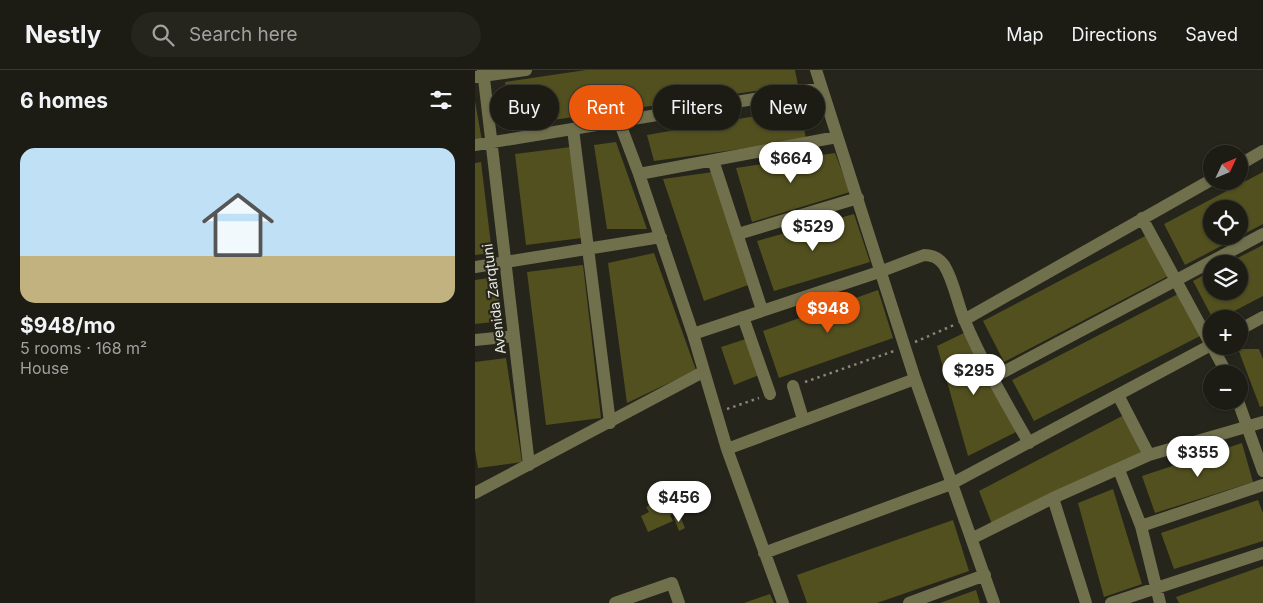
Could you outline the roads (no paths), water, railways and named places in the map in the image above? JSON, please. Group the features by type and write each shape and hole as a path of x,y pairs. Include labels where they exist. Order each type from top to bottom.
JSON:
{"street":[{"path":"481,74 527,70"},
{"path":"816,70 820,85"},
{"name":"Avenida Zarqtuni","path":"481,74 491,142 529,465"},
{"path":"643,117 751,99"},
{"path":"825,100 882,271 915,379 951,484 973,538 994,603"},
{"path":"475,145 569,130"},
{"path":"573,130 610,423"},
{"path":"622,130 693,334 727,449 783,603"},
{"path":"639,174 837,137"},
{"path":"1248,160 1263,151"},
{"path":"713,160 762,310"},
{"path":"965,320 1203,184"},
{"path":"738,234 858,198"},
{"path":"764,553 951,484 1211,345 1142,218"},
{"path":"993,378 1263,234"},
{"path":"475,267 661,237"},
{"path":"693,334 882,271 924,255 932,255 943,264 948,273 965,320 993,378 1029,443"},
{"path":"743,317 770,394"},
{"path":"1248,325 1263,317"},
{"path":"475,340 514,336"},
{"path":"475,493 703,372"},
{"path":"727,449 915,379"},
{"path":"793,386 803,420"},
{"path":"1118,395 1149,455"},
{"path":"1241,410 1263,471"},
{"path":"973,538 1053,498 1149,455 1248,428 1263,422"},
{"path":"1119,470 1141,526 1160,603"},
{"path":"1141,526 1263,485"},
{"path":"1053,498 1086,603"},
{"path":"1111,603 1263,553"},
{"path":"909,603 985,575"},
{"path":"615,603 671,583 679,603"}]}
